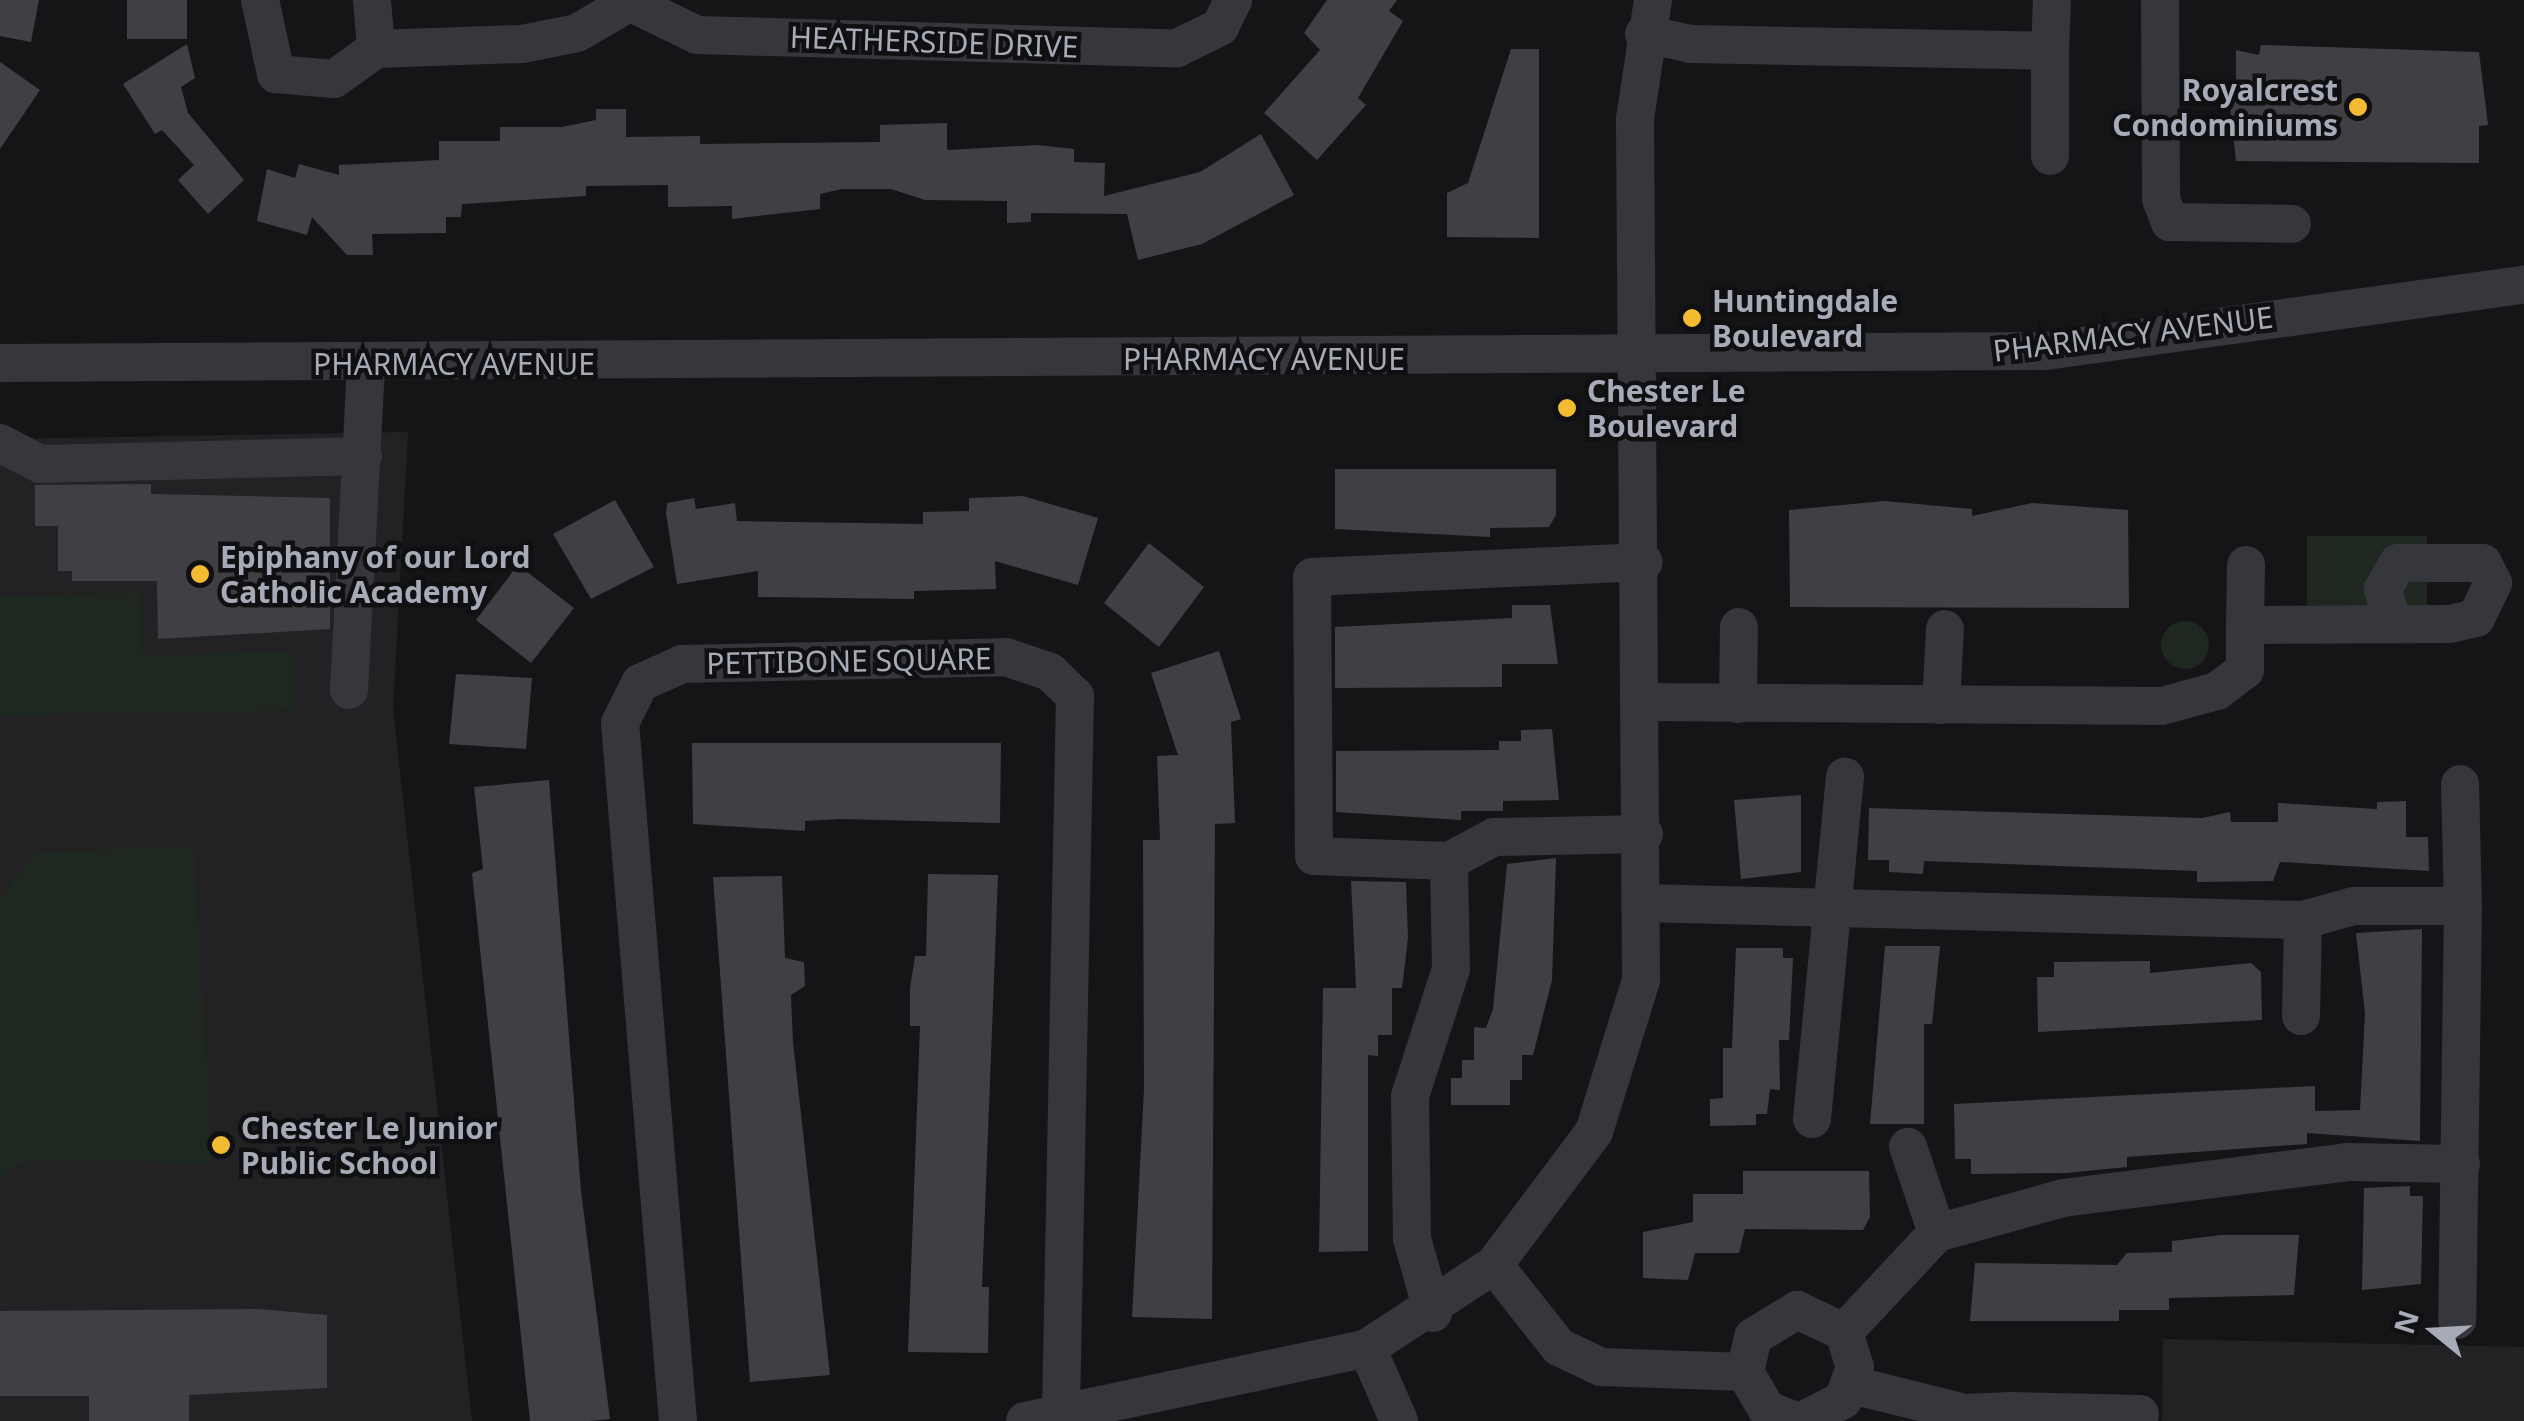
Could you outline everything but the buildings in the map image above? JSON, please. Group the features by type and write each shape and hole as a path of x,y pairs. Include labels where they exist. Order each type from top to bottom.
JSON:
{"street":[{"path":"260,0 276,74 334,80 376,49 522,44 577,34 625,3"},
{"path":"372,0 376,49"},
{"name":"HEATHERSIDE DRIVE","path":"625,3 697,36 1177,48 1220,27 1233,0"},
{"path":"2050,156 2052,0"},
{"path":"2160,0 2160,200 2170,222 2292,224"},
{"path":"1043,1418 1367,1348 1433,1312 1494,1265 1594,1132 1641,980 1644,562 1634,120 1648,17 1691,44 2050,51"},
{"name":"PHARMACY AVENUE","path":"0,363 366,365 2046,351 2524,285"},
{"path":"349,690 366,365"},
{"path":"0,443 40,464 363,456"},
{"path":"1644,562 1312,577 1314,856 1449,861 1494,837 1644,834"},
{"path":"1645,702 1941,705 2180,701 2217,691 2245,670 2246,564"},
{"path":"2246,625 2405,624"},
{"path":"1738,704 1739,627"},
{"path":"1941,705 1945,629"},
{"name":"PETTIBONE SQUARE","path":"678,1421 620,723 640,683 682,664 987,658 1050,672 1075,696 1043,1418"},
{"path":"1812,1118 1845,778"},
{"path":"2458,1320 2464,906 2460,784"},
{"path":"1433,1312 1412,1239 1410,1096 1451,969 1449,861"},
{"path":"1644,903 2303,920 2354,906 2464,906"},
{"path":"2301,1016 2303,920"},
{"path":"1908,1147 1937,1233"},
{"path":"1844,1332 1937,1233 2062,1198 2346,1162 2461,1164"},
{"path":"1494,1265 1559,1346 1601,1367 1745,1372 1781,1418 1831,1412 1852,1385 1844,1332 1815,1312 1780,1314 1753,1337 1745,1372"},
{"path":"1367,1348 1398,1421"},
{"path":"1852,1385 1965,1413 2140,1414"}],"shaded area":[{"path":"408,432 393,709 472,1421 0,1421 0,439"},
{"path":"2307,536 2427,536 2427,606 2307,606"},
{"path":"141,593 142,655 294,652 294,710 0,715 0,595"},
{"path":"2185,621 2202,628 2209,645 2202,662 2185,669 2168,662 2161,645 2168,628"},
{"path":"194,847 213,1163 27,1160 0,1177 0,897 39,851"},
{"path":"2163,1339 2524,1347 2524,1421 2162,1421"}],"place":[{"name":"Royalcrest Condominiums","path":"2358,107"},
{"name":"Huntingdale Boulevard","path":"1692,318"},
{"name":"Chester Le Boulevard","path":"1567,408"},
{"name":"Epiphany of our Lord Catholic Academy","path":"200,574"},
{"name":"Chester Le Junior Public School","path":"221,1145"}]}
